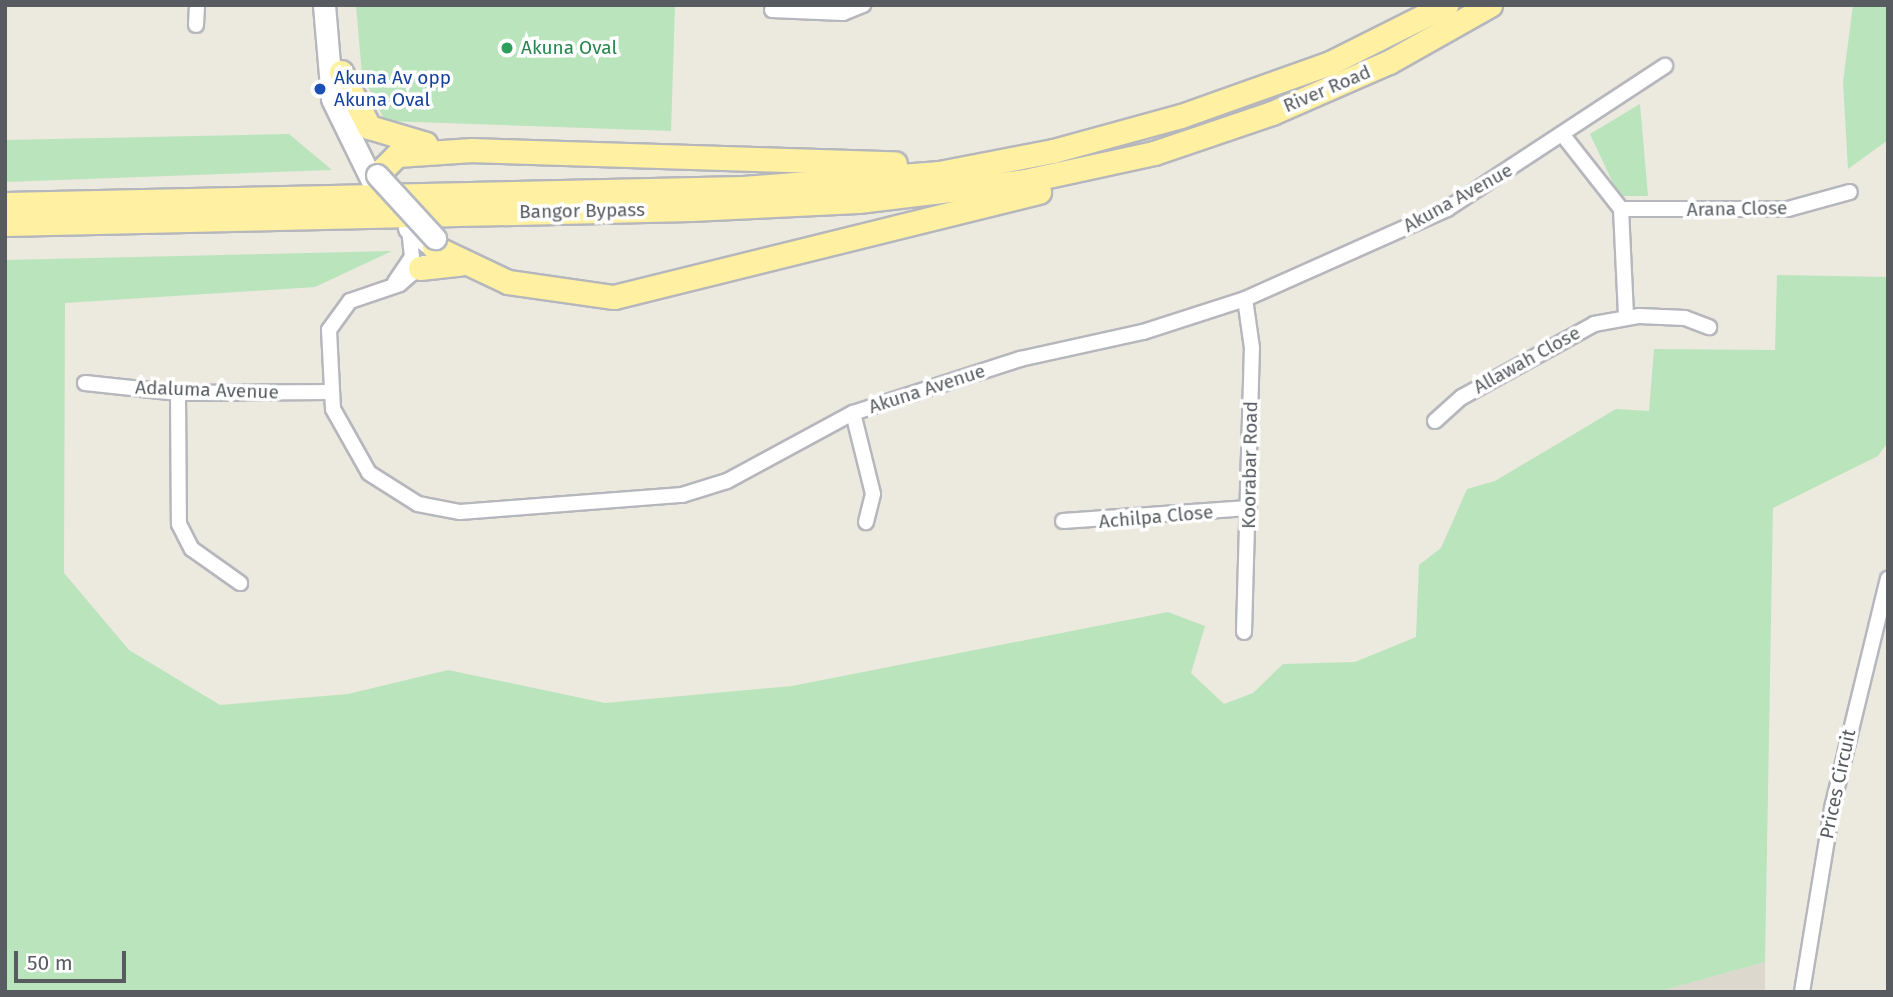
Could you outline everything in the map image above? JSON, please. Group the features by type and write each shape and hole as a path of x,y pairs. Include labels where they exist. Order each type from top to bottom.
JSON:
{"main road":[{"path":"324,5 328,86 375,177 423,239 466,266"},
{"path":"335,5 341,72 352,122 375,177"},
{"name":"River Road","path":"1114,136 1294,78 1446,5"},
{"name":"River Road","path":"1154,153 1272,113 1390,62 1490,5"},
{"path":"341,72 358,113 374,132 472,150"},
{"path":"375,177 402,153 472,150 891,163 1114,136"},
{"name":"Bangor Bypass","path":"5,204 743,188 939,173 1114,136"},
{"path":"420,268 445,261 552,293 631,295 1084,180 1154,153"},
{"name":"Bangor Bypass","path":"5,224 858,201 1025,181 1154,153"}],"street":[{"path":"196,24 197,5"},
{"path":"772,10 843,13 863,5"},
{"name":"Akuna Avenue","path":"423,239 420,268 379,291 350,301 333,319 330,391 339,426 369,473 418,504 460,512 682,495 727,481 853,413 1020,359 1143,332 1245,299 1447,209 1665,66"},
{"path":"1562,134 1621,209 1626,316 1685,318 1709,327"},
{"name":"Arana Close","path":"1621,209 1787,209 1850,192"},
{"name":"Akuna Avenue","path":"379,291 402,274 423,239"},
{"name":"Koorabar Road","path":"1244,632 1252,348 1245,299"},
{"name":"Allawah Close","path":"1435,421 1462,397 1572,334 1626,316"},
{"name":"Adaluma Avenue","path":"85,383 178,393 330,391"},
{"path":"178,393 179,524 192,549 240,583"},
{"path":"853,413 873,494 866,522"},
{"name":"Achilpa Close","path":"1063,521 1249,508"},
{"name":"Prices Circuit","path":"1802,992 1832,808 1888,579"}],"shaded area":[{"path":"1765,962 1765,992 1657,992"}],"green space":[{"path":"356,5 675,5 671,131 385,121 362,75"},
{"path":"1853,5 1888,5 1888,140 1848,169 1843,82"},
{"path":"1640,104 1648,196 1619,196 1590,134"},
{"path":"289,134 332,170 5,182 5,140"},
{"path":"392,251 315,287 65,303 64,573 129,650 220,705 348,694 448,670 605,703 792,686 1168,612 1205,626 1191,673 1224,704 1253,693 1283,664 1355,662 1416,637 1419,565 1441,548 1467,489 1495,481 1616,409 1649,411 1654,349 1775,350 1777,275 1888,277 1888,442 1878,456 1773,508 1765,962 1657,992 5,992 5,260"}],"place":[{"name":"Akuna Oval","path":"507,48"},
{"name":"Akuna Av opp Akuna Oval","path":"320,89"}]}
